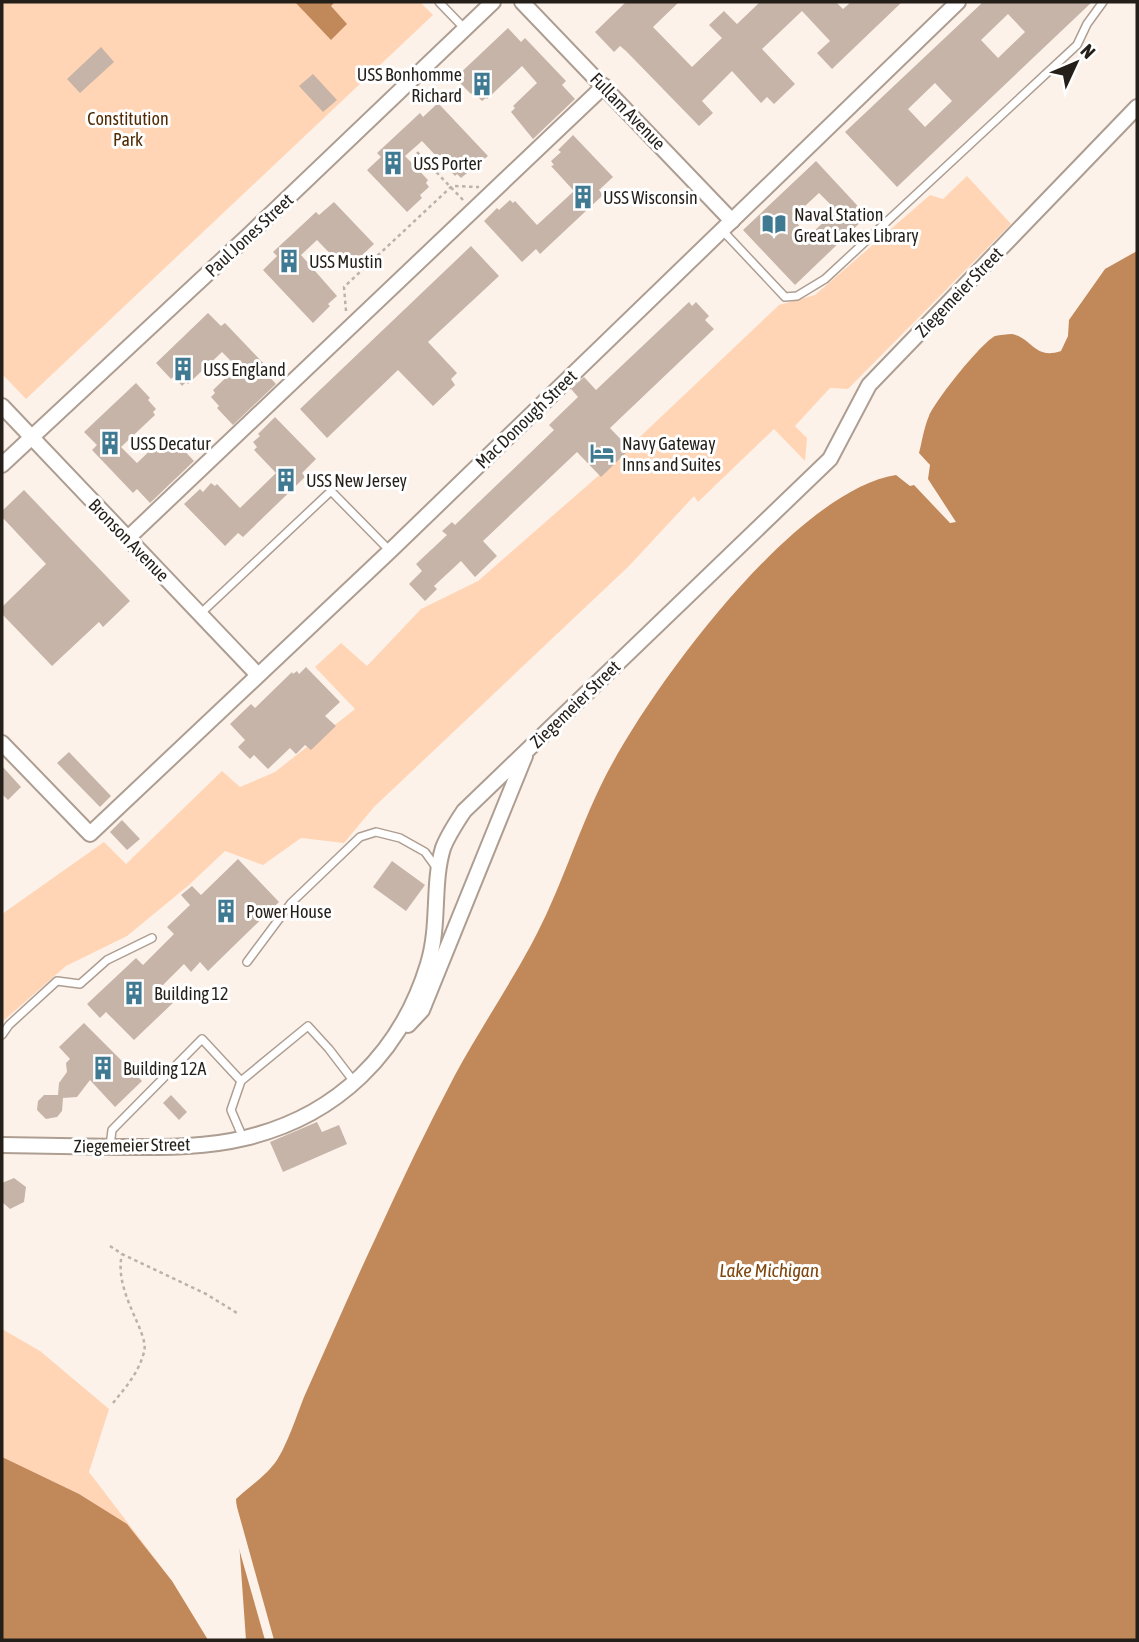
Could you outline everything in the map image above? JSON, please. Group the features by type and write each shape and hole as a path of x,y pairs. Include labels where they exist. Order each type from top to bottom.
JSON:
{"street":[{"name":"Paul Jones Street","path":"2,465 494,2"},
{"name":"Fullam Avenue","path":"522,2 604,86 727,225"},
{"name":"Mac Donough Street","path":"2,743 90,834 390,551 958,2"},
{"path":"128,538 604,86"},
{"name":"Ziegemeier Street","path":"2,1145 180,1147 244,1139 306,1115 341,1095 355,1083 390,1044 419,992 429,962 438,909 438,871 453,826 464,811 830,459 869,385 1137,107"},
{"name":"Bronson Avenue","path":"2,407 257,674"},
{"path":"390,1044 422,1010 527,751"}],"lane":[{"path":"439,2 464,29"},
{"path":"727,225 785,297 797,296 825,279 1077,45 1087,24 1104,2"},
{"path":"200,614 331,491 390,551"},
{"path":"247,961 291,903 360,837 376,832 400,838 425,852 438,871"},
{"path":"2,1035 9,1025 57,981 80,984 107,960 152,938"},
{"path":"244,1139 232,1110 241,1081 308,1026 355,1083"},
{"path":"110,1146 112,1130 202,1039 241,1081"}],"path":[{"path":"417,152 473,210"},
{"path":"348,329 344,286 450,187 496,188"},
{"path":"110,1246 206,1294 237,1313"},
{"path":"113,1403 134,1378 146,1350 124,1291 119,1268 122,1254"}],"green space":[{"name":"Constitution Park","path":"2,2 420,2 433,15 26,399 2,374"},
{"path":"967,176 1011,224 848,389 830,388 795,426 807,438 805,461 774,429 698,502 694,496 629,566 374,807 344,843 301,838 263,865 225,851 127,936 66,966 2,1022 2,914 104,842 126,864 222,771 240,787 275,772 355,709 315,667 341,643 367,666 421,609 478,581 605,470 779,305 815,295 930,195 943,199"},
{"path":"2,1329 40,1351 109,1409 89,1472 172,1581 208,1640 2,1579"}],"water":[{"path":"295,2 335,2 331,6 347,24 331,40"},
{"name":"Lake Michigan","path":"1137,251 1137,1640 246,1640 236,1499 268,1471 281,1454 304,1397 414,1155 455,1075 541,925 594,799 625,741 689,648 729,600 771,555 814,517 856,489 896,475 910,486 914,485 950,523 956,522 928,479 930,465 919,453 927,420 940,398 970,360 995,336 1012,334 1039,351 1061,351 1068,336 1069,320 1105,269"},
{"path":"2,1457 79,1494 127,1524 172,1581 208,1640 2,1640"}],"pier":[{"path":"233,1500 274,1640 265,1640 234,1531"}],"building":[{"path":"626,2 679,2 653,27 692,67 722,38 709,25 724,11 737,24 760,2 836,2 843,9 851,2 902,2 832,69 817,53 830,41 802,11 762,49 795,84 774,104 767,97 761,103 732,71 702,101 713,113 699,126 626,51 620,46 614,52 595,32"},
{"path":"983,2 1092,2 897,187 845,132","holes":["1008,14 1025,32 998,58 981,40","935,83 952,101 925,127 908,109"]},
{"name":"USS Bonhomme Richard","path":"508,28 521,42 525,38 566,81 562,85 575,99 533,139 511,112 515,108 513,106 537,83 522,66 482,101 455,78"},
{"path":"101,47 114,62 80,93 67,79"},
{"path":"313,74 337,100 323,112 299,86"},
{"name":"USS Porter","path":"438,103 488,156 461,178 457,174 455,176 422,141 405,156 428,180 426,183 429,187 407,212 367,170 381,157 377,153 420,113 423,117"},
{"name":"USS Wisconsin","path":"573,135 613,177 599,190 603,195 540,254 536,249 522,262 484,221 510,200 513,203 515,201 537,225 574,191 551,166 554,165 551,161 561,152 558,150"},
{"name":"Naval Station Great Lakes Library","path":"816,161 867,216 795,285 743,230","holes":["819,193 836,210 809,236 792,218"]},
{"name":"USS Mustin","path":"334,202 374,244 358,259 355,256 346,265 343,262 341,265 317,240 301,255 337,296 313,323 263,270 277,256 273,252 316,212 319,215"},
{"path":"471,246 499,276 428,342 457,373 451,379 455,385 433,406 398,370 327,438 300,409"},
{"name":"Navy Gateway Inns and Suites","path":"689,302 692,306 696,302 709,316 705,320 714,329 610,428 630,449 601,477 577,452 483,541 497,556 475,577 461,561 434,586 437,589 425,601 409,584 422,571 416,564 447,535 442,531 452,522 455,525 554,430 549,425 578,397 571,389 584,377 596,390"},
{"name":"USS England","path":"208,313 221,326 225,323 266,366 263,370 276,384 233,425 211,397 215,393 213,390 237,367 222,352 188,384 186,382 182,386 174,376 171,379 156,363"},
{"name":"USS Decatur","path":"136,383 150,398 148,400 156,409 153,412 155,415 121,447 137,463 161,440 163,442 167,438 175,447 178,444 194,461 150,503 137,489 133,493 92,450 97,445 84,432"},
{"name":"USS New Jersey","path":"275,417 316,459 302,473 305,477 243,537 238,533 225,546 184,504 200,489 203,492 211,483 215,486 217,484 240,508 276,473 254,450 257,447 253,442"},
{"path":"24,490 130,601 103,627 99,622 52,666 2,614 2,607 46,564 2,517 2,511"},
{"path":"306,667 340,702 325,716 336,726 311,750 305,745 296,754 290,748 268,769 254,755 250,759 238,747 245,740 230,724 251,704 255,708 292,672 293,674 297,671 299,674"},
{"path":"69,752 111,796 100,807 57,763"},
{"path":"2,766 21,787 8,800 2,794"},
{"path":"122,820 140,839 127,850 110,832"},
{"path":"238,859 279,902 208,971 200,962 191,972 184,964 162,986 176,1000 134,1040 106,1012 100,1018 87,1004 136,958 143,965 174,934 167,927 190,905 181,895 192,886 201,895"},
{"path":"392,861 425,885 406,911 373,887"},
{"name":"Building 12A","path":"84,1023 142,1081 115,1107 90,1080 77,1097 63,1098 62,1111 57,1117 46,1119 37,1110 38,1101 44,1095 58,1095 59,1083 67,1072 66,1063 70,1059 59,1047"},
{"path":"171,1095 187,1112 179,1120 163,1103"},
{"path":"317,1122 322,1132 339,1125 347,1144 283,1172 270,1142"},
{"path":"14,1178 26,1187 24,1202 10,1209 2,1202 2,1183"}],"place":[{"name":"USS Bonhomme Richard","path":"482,84"},
{"name":"USS Porter","path":"393,163"},
{"name":"USS Wisconsin","path":"583,197"},
{"name":"Naval Station Great Lakes Library","path":"774,224"},
{"name":"USS Mustin","path":"289,261"},
{"name":"USS England","path":"183,369"},
{"name":"USS Decatur","path":"110,443"},
{"name":"Navy Gateway Inns and Suites","path":"602,453"},
{"name":"USS New Jersey","path":"286,480"},
{"name":"Power House","path":"226,911"},
{"name":"Building 12","path":"134,993"},
{"name":"Building 12A","path":"103,1068"}]}
